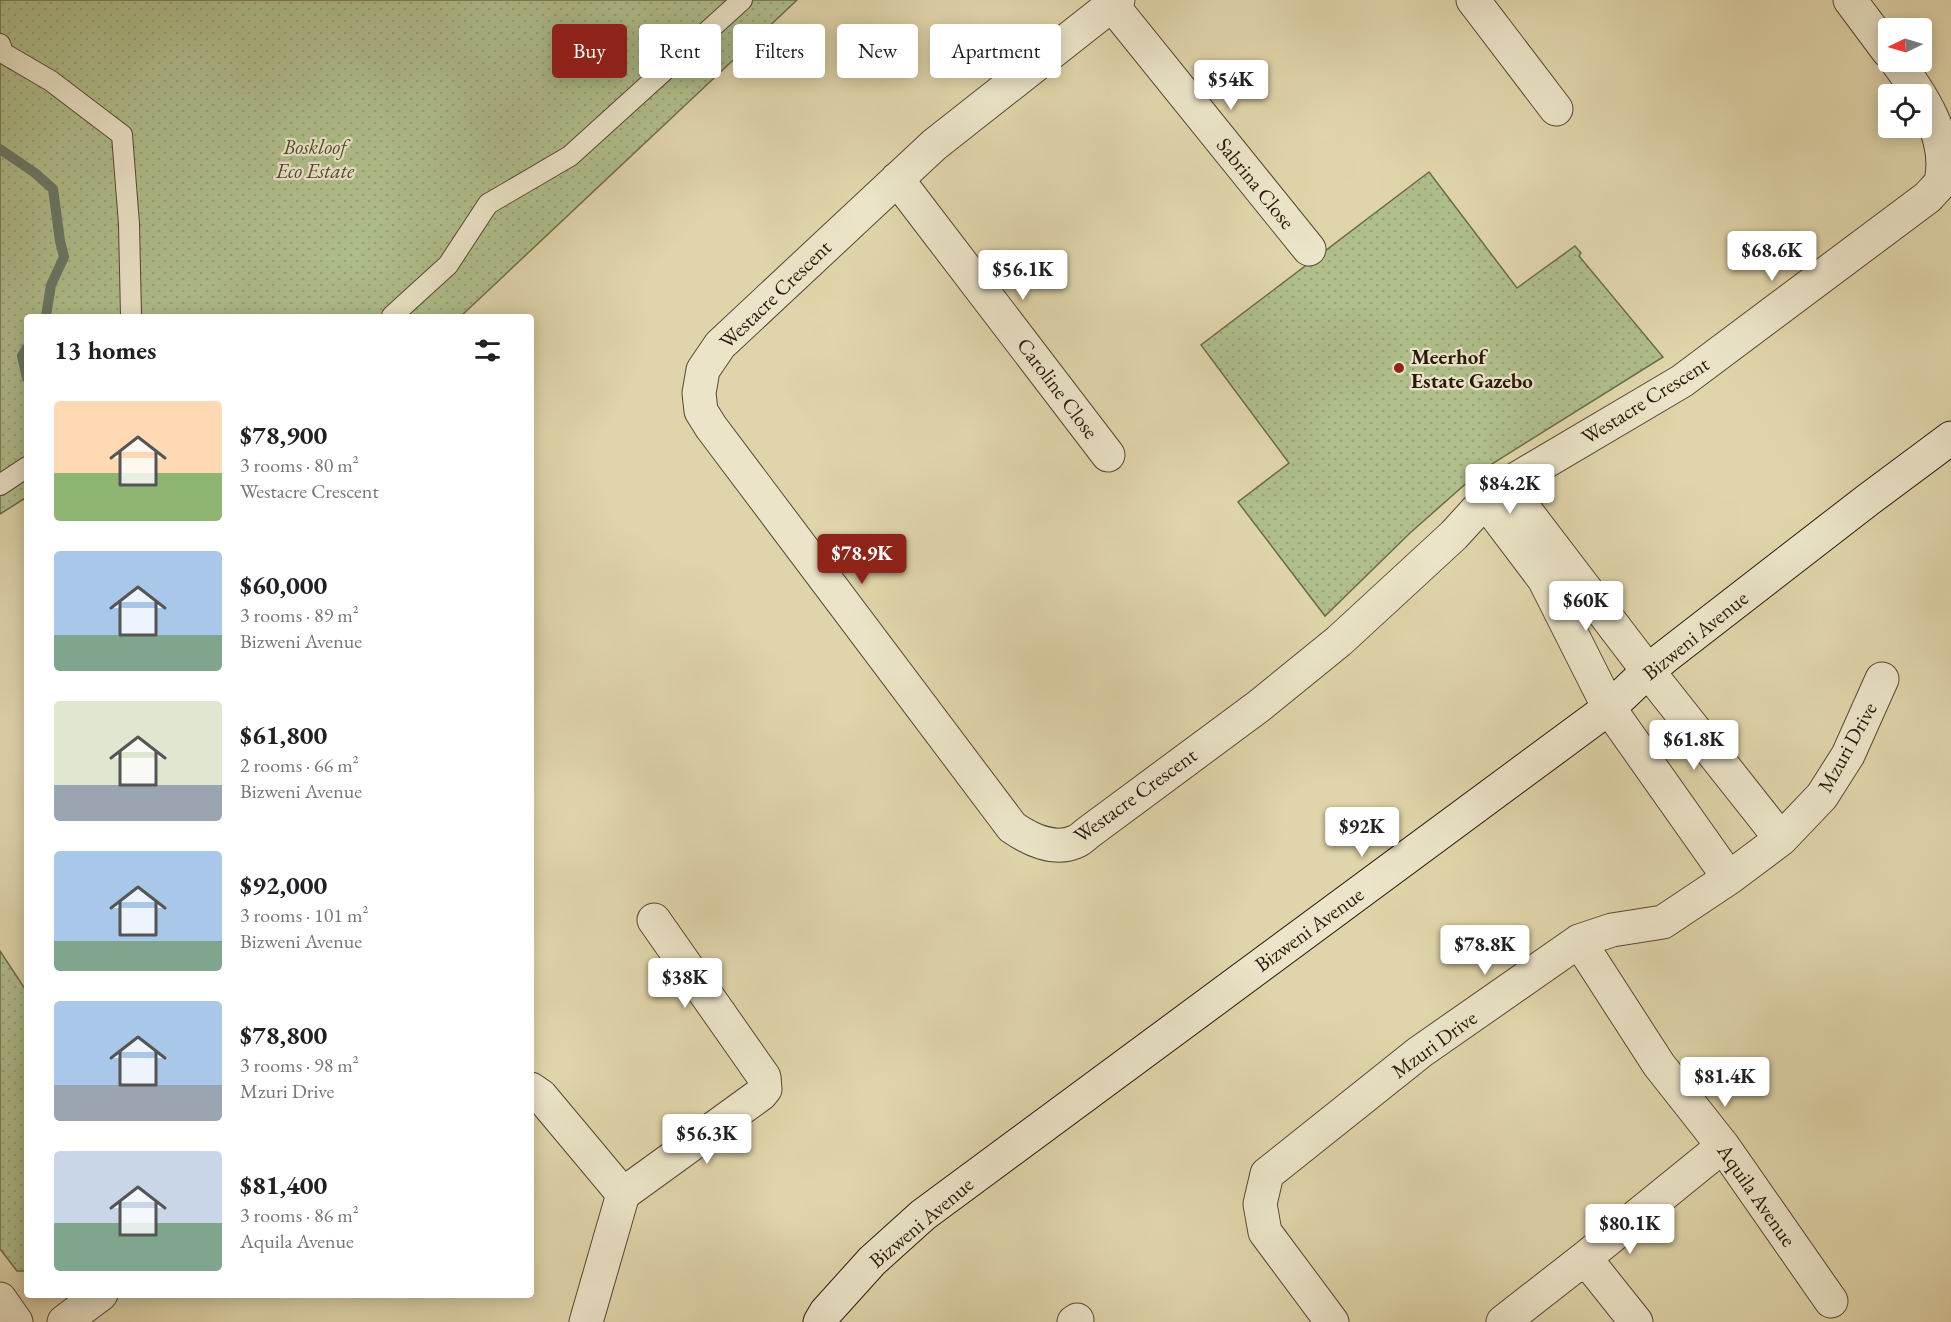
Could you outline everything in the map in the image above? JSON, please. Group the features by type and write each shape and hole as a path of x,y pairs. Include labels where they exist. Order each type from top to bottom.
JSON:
{"street":[{"path":"1473,0 1556,109"},
{"path":"1850,0 1878,38"},
{"name":"Westacre Crescent","path":"1115,2 934,145 720,345 703,370 699,393 701,411 711,427 994,805 1012,827 1030,839 1063,845 1076,842 1259,706 1339,641 1496,493 1682,381 1928,197 1941,182 1947,162 1948,141 1942,124 1905,72"},
{"name":"Sabrina Close","path":"1115,2 1309,249"},
{"name":"Caroline Close","path":"897,179 1108,455"},
{"name":"Bizweni Avenue","path":"820,1322 826,1312 872,1261 923,1215 1609,708 1648,671 1951,438"},
{"path":"1496,493 1648,671 1781,838"},
{"path":"1496,493 1544,579 1609,708 1729,878"},
{"name":"Mzuri Drive","path":"1332,1322 1265,1232 1260,1204 1267,1174 1420,1052 1579,941 1612,930 1663,922 1729,878 1781,838 1822,796 1848,755 1882,679"},
{"path":"586,1322 623,1194 765,1089 764,1077 654,920"},
{"name":"Aquila Avenue","path":"1579,941 1659,1065 1723,1146 1831,1301"},
{"path":"534,1085 623,1194"},
{"path":"1503,1322 1586,1258 1723,1146"},
{"path":"1586,1258 1636,1322"},
{"path":"64,1322 96,1298"},
{"path":"0,1299 16,1322"}],"lane":[{"path":"394,314 448,265 488,204 570,156 742,0"},
{"path":"0,44 3,53 51,81 122,135 129,224 131,314"},
{"path":"0,485 24,469"}],"green space":[{"name":"Boskloof Eco Estate","path":"0,0 797,0 771,24 733,24 733,60 721,71 721,24 639,24 639,78 714,78 463,314 24,314 24,499 0,514"},
{"path":"1429,172 1517,288 1575,246 1581,253 1579,256 1663,357 1479,472 1410,533 1325,616 1238,502 1289,463 1201,345"},
{"path":"0,951 24,987 24,1271 17,1271 0,1249"}],"waterway":[{"path":"0,149 35,173 53,189 64,257 51,285 46,314"},
{"path":"24,353 22,356 24,365"}],"place":[{"name":"Meerhof Estate Gazebo","path":"1399,368"}]}
